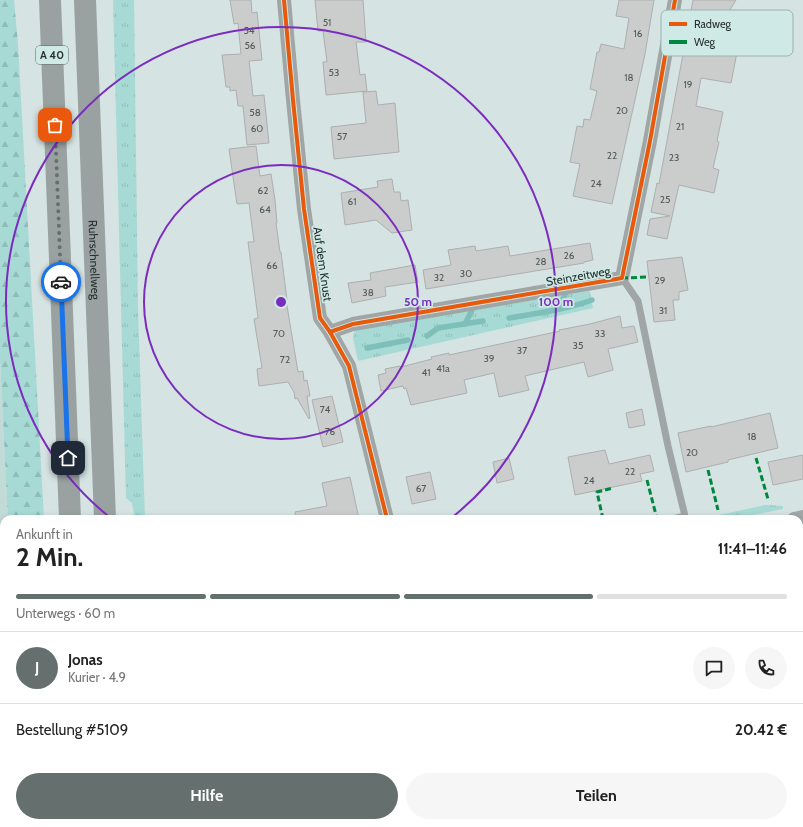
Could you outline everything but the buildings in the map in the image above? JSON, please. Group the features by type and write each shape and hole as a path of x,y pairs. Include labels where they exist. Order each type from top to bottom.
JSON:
{"highway":[{"path":"39,0 54,110"},
{"name":"A 40","path":"50,0 70,515"},
{"name":"Ruhrschnellweg","path":"85,0 105,515"}],"street":[{"name":"Auf dem Knust","path":"284,0 304,209 320,318 330,332 349,366 386,515"},
{"name":"Steinzeitweg","path":"673,10 675,0"},
{"name":"Steinzeitweg","path":"330,332 353,324 622,278 665,56"}],"lane":[{"path":"622,278 638,301 668,446 685,515"}],"shaded area":[{"path":"0,358 8,515 0,515"}],"green space":[{"path":"0,0 14,0 18,44 44,515 8,515 0,358"},
{"path":"113,0 134,0 138,308 145,515 134,515 132,503 126,498"},
{"path":"589,291 593,308 358,361 353,338 354,332 358,329"},
{"path":"765,505 783,506 783,509 753,515 719,515"}],"waterway":[{"path":"558,309 565,295"},
{"path":"509,318 561,309 592,300"},
{"path":"465,324 472,310"},
{"path":"427,336 438,328 483,321"},
{"path":"367,348 408,340"}],"marked path":[{"path":"622,278 648,277"},
{"path":"756,458 768,499"},
{"path":"708,470 718,510"},
{"path":"647,480 656,515"},
{"path":"602,515 597,492 613,488"}],"cycle path":[{"path":"284,0 304,209 320,318 330,332 349,366 386,515"},
{"path":"673,10 675,0"},
{"path":"330,332 353,324 622,278 650,141 665,56"}],"way so far":[{"path":"55,125 61,282"}],"route":[{"path":"61,282 68,458"}]}
